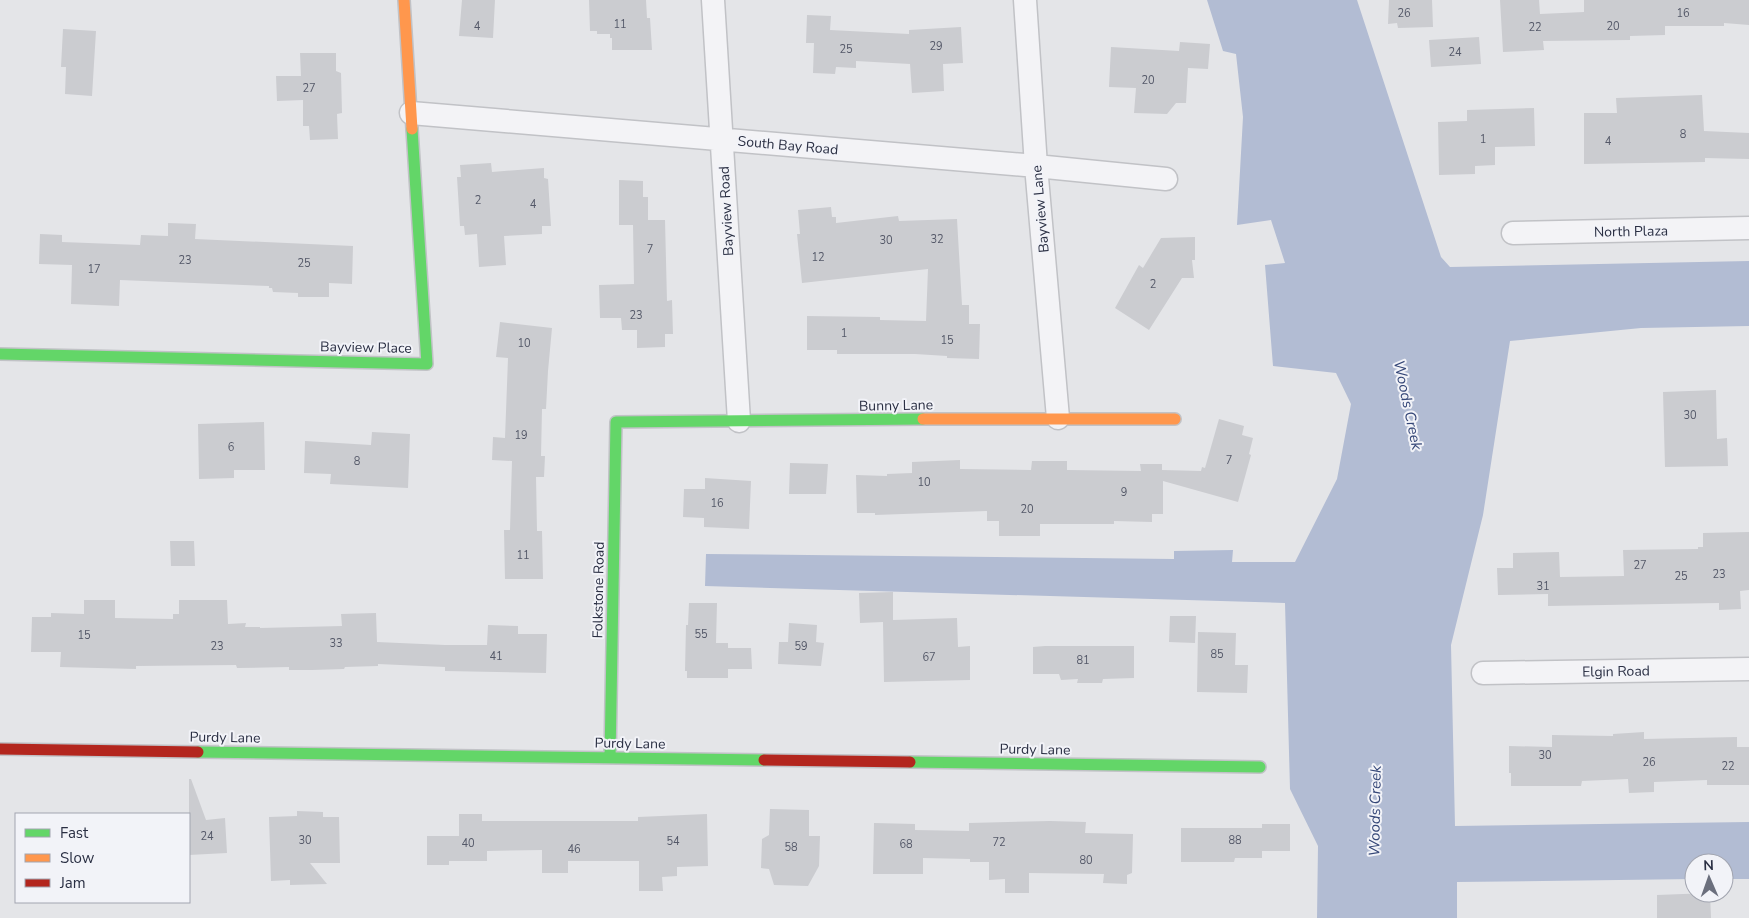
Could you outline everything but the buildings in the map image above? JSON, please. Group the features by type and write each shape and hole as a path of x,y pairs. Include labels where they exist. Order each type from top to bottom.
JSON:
{"street":[{"name":"Bayview Place","path":"0,354 427,364 404,0"},
{"name":"Bayview Road","path":"713,0 739,421"},
{"name":"Bayview Lane","path":"1025,0 1036,166 1058,418"},
{"name":"South Bay Road","path":"411,113 1036,166 1166,179"},
{"name":"North Plaza","path":"1513,233 1749,228"},
{"name":"Bunny Lane","path":"616,422 1058,418 1175,419"},
{"name":"Folkstone Road","path":"610,758 616,422"},
{"name":"Elgin Road","path":"1483,673 1749,669"},
{"name":"Purdy Lane","path":"0,749 1260,767"}],"water":[{"name":"Woods Creek","path":"1207,0 1357,0 1441,257 1450,267 1749,261 1749,326 1641,328 1510,341 1483,515 1451,645 1455,826 1749,822 1749,879 1734,879 1734,853 1684,853 1684,879 1457,882 1457,918 1317,918 1318,846 1290,789 1285,603 705,586 706,554 1174,559 1174,551 1233,550 1232,562 1295,562 1337,479 1351,404 1336,373 1273,366 1265,265 1285,263 1271,220 1237,225 1243,117 1236,54 1223,51"}],"traffic: fast":[{"path":"0,354 427,364 412,129"},
{"path":"610,758 616,422 923,419"},
{"path":"198,752 764,760"},
{"path":"910,762 1260,767"}],"traffic: slow":[{"path":"404,0 412,129"},
{"path":"923,419 1175,419"}],"traffic: jam":[{"path":"0,749 198,752"},
{"path":"764,760 910,762"}]}
